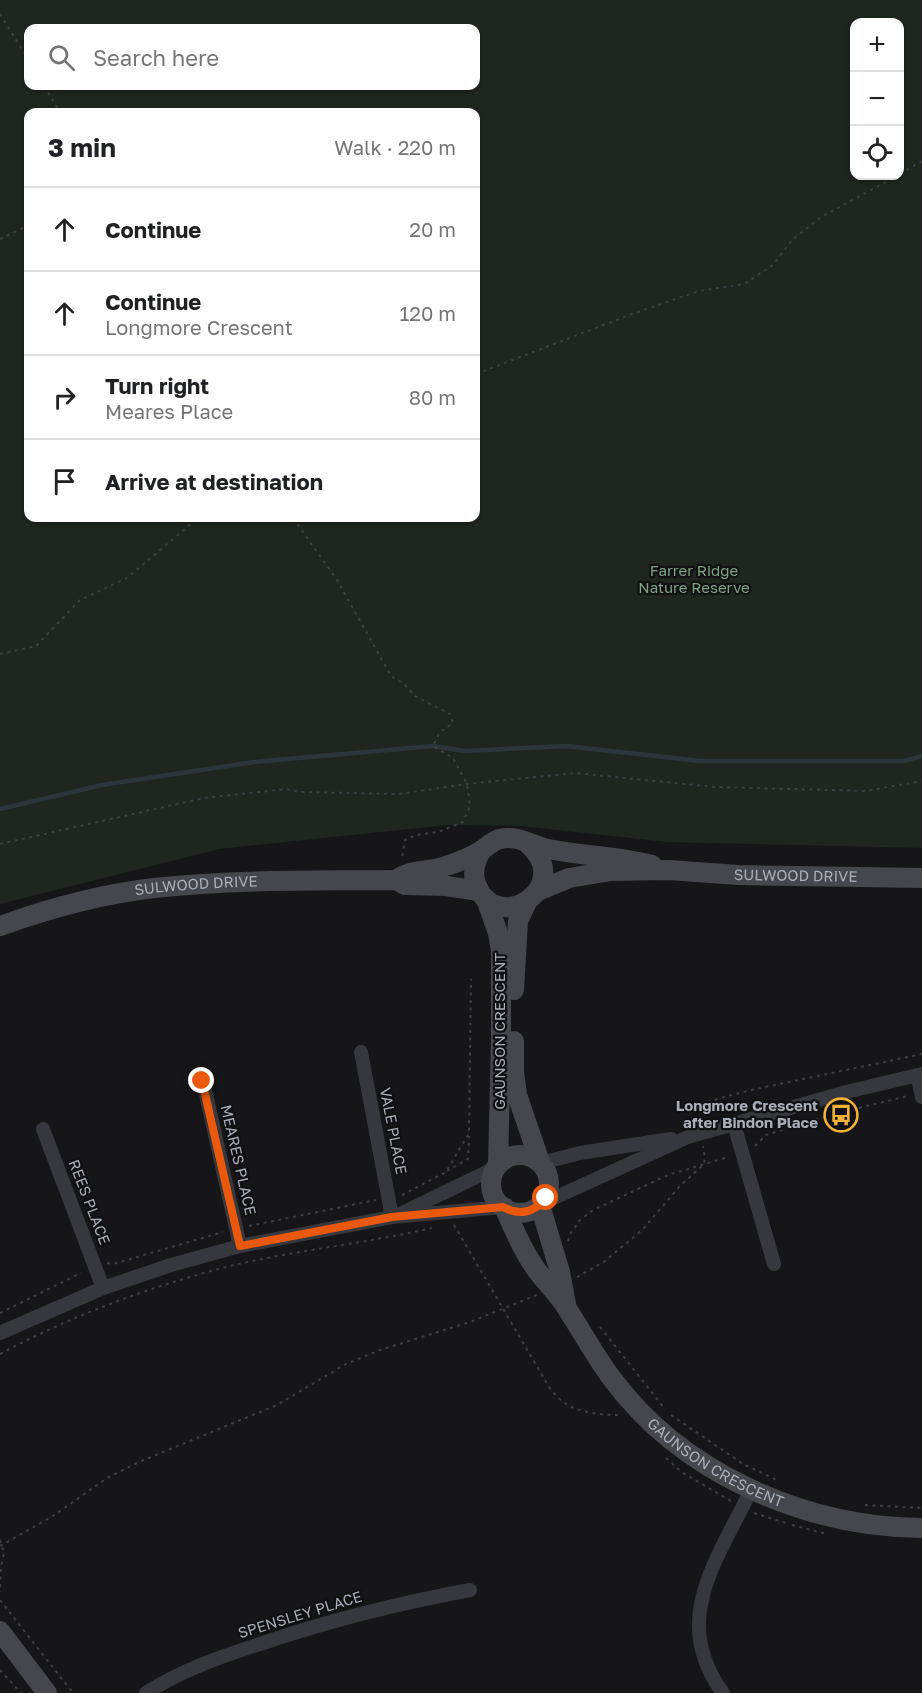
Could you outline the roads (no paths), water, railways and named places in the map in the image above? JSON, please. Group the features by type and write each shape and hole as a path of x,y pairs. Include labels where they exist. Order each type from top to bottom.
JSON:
{"street":[{"name":"SULWOOD DRIVE","path":"0,926 66,905 155,888 400,876 459,862 489,844 507,837 549,849 629,859 669,870"},
{"path":"526,842 535,849 541,859 543,870 542,881 532,896"},
{"path":"482,850 474,866 475,883 483,895"},
{"name":"SULWOOD DRIVE","path":"400,876 405,885 446,886 483,895 495,904 506,907 517,906 569,878 592,873 669,870 750,876 922,878"},
{"name":"GAUNSON CRESCENT","path":"483,895 498,933 501,951 501,1040 496,1167"},
{"name":"GAUNSON CRESCENT","path":"532,896 518,921 514,1072 520,1105 540,1162"},
{"name":"VALE PLACE","path":"361,1052 392,1217"},
{"path":"540,1162 580,1153 694,1135 846,1092 920,1075 917,1096"},
{"name":"MEARES PLACE","path":"202,1081 240,1246"},
{"path":"734,1124 774,1264"},
{"name":"REES PLACE","path":"43,1129 103,1288"},
{"path":"496,1167 492,1175 492,1189 498,1202 509,1211 522,1213 694,1135"},
{"path":"392,1217 518,1154 533,1157 540,1162 548,1176 549,1191 541,1204"},
{"name":"GAUNSON CRESCENT","path":"541,1204 560,1272 566,1306"},
{"path":"0,1333 103,1288 171,1265 240,1246 392,1217 503,1207"},
{"name":"GAUNSON CRESCENT","path":"503,1207 522,1246 538,1271 566,1306 610,1377 656,1426 692,1454 751,1490 791,1506 833,1518 875,1526 922,1528"},
{"path":"723,1693 703,1656 698,1630 701,1594 751,1490"},
{"name":"SPENSLEY PLACE","path":"146,1693 193,1668 308,1628 348,1616 470,1590"},
{"path":"0,1631 47,1693"}],"waterway":[{"path":"0,809 102,785 254,762 433,746 464,751 566,746 700,761 904,761 922,756"}],"place":[{"name":"Longmore Crescent after Bindon Place","path":"841,1115"}],"park label":[{"name":"Farrer Ridge Nature Reserve","path":"694,580"}]}
